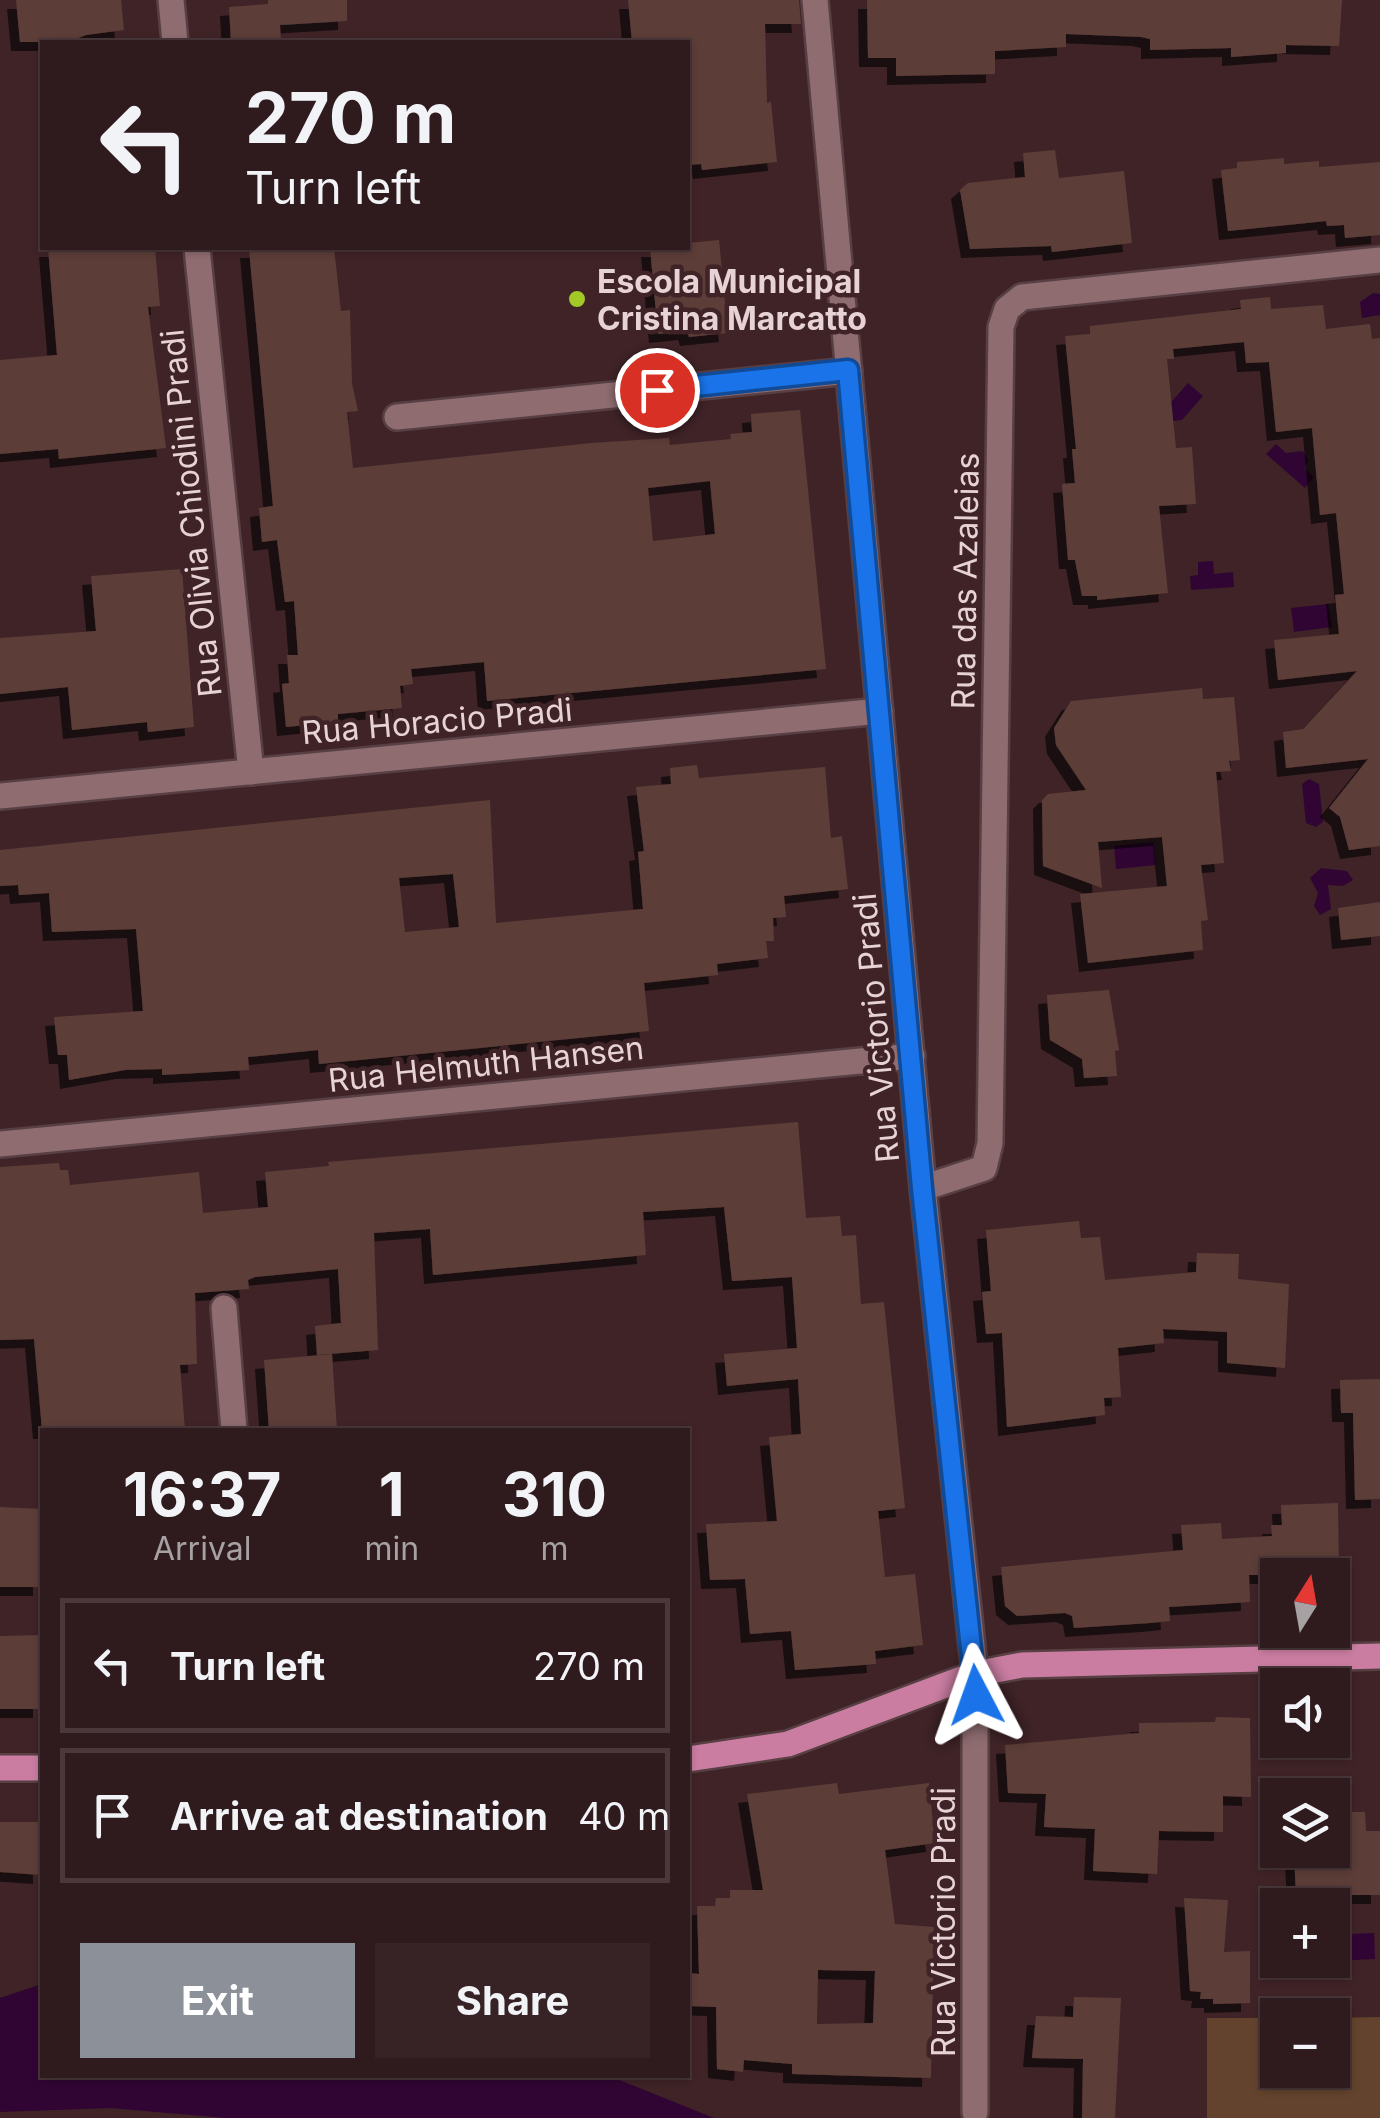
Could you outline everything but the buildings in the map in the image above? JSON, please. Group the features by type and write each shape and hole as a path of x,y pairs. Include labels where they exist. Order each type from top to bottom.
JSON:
{"main road":[{"path":"690,1759 788,1744 975,1674 1042,1663 1380,1656"},
{"path":"0,1768 40,1768"}],"street":[{"path":"171,0 175,40"},
{"name":"Rua Victorio Pradi","path":"816,0 922,1188 975,1674 976,2112"},
{"name":"Rua Olivia Chiodini Pradi","path":"196,250 251,772"},
{"name":"Rua das Azaleias","path":"922,1188 984,1168 990,1143 1000,327 1007,309 1022,297 1380,260"},
{"path":"397,417 848,370"},
{"name":"Rua Horacio Pradi","path":"0,796 880,711"},
{"name":"Rua Helmuth Hansen","path":"0,1144 912,1056"},
{"path":"224,1308 234,1428"}],"shaded area":[{"path":"1373,293 1380,294 1380,315 1362,318 1360,302"},
{"path":"1188,383 1203,396 1182,420 1164,422 1158,417"},
{"path":"1276,444 1286,453 1303,451 1308,460 1305,469 1314,477 1305,488 1266,454"},
{"path":"1213,561 1214,574 1233,572 1234,587 1191,590 1190,576 1198,575 1198,562"},
{"path":"1328,604 1332,627 1294,632 1291,608"},
{"path":"1309,779 1319,784 1323,822 1316,827 1306,823 1302,784"},
{"path":"1153,842 1156,865 1116,869 1114,846"},
{"path":"1321,868 1347,871 1353,880 1343,886 1328,885 1331,909 1320,915 1314,906 1318,893 1310,878"},
{"path":"1374,1933 1375,1959 1350,1960 1351,1934"},
{"path":"40,1985 40,2078 614,2078 714,2118 226,2118 110,2108 0,2112 0,1998"},
{"path":"1380,2017 1380,2118 1207,2118 1207,2018 1260,2018 1260,2088 1350,2088 1350,2018"}],"place":[{"name":"Escola Municipal Cristina Marcatto","path":"577,299"}],"route":[{"path":"657,390 848,370 922,1188 976,1695"}]}
